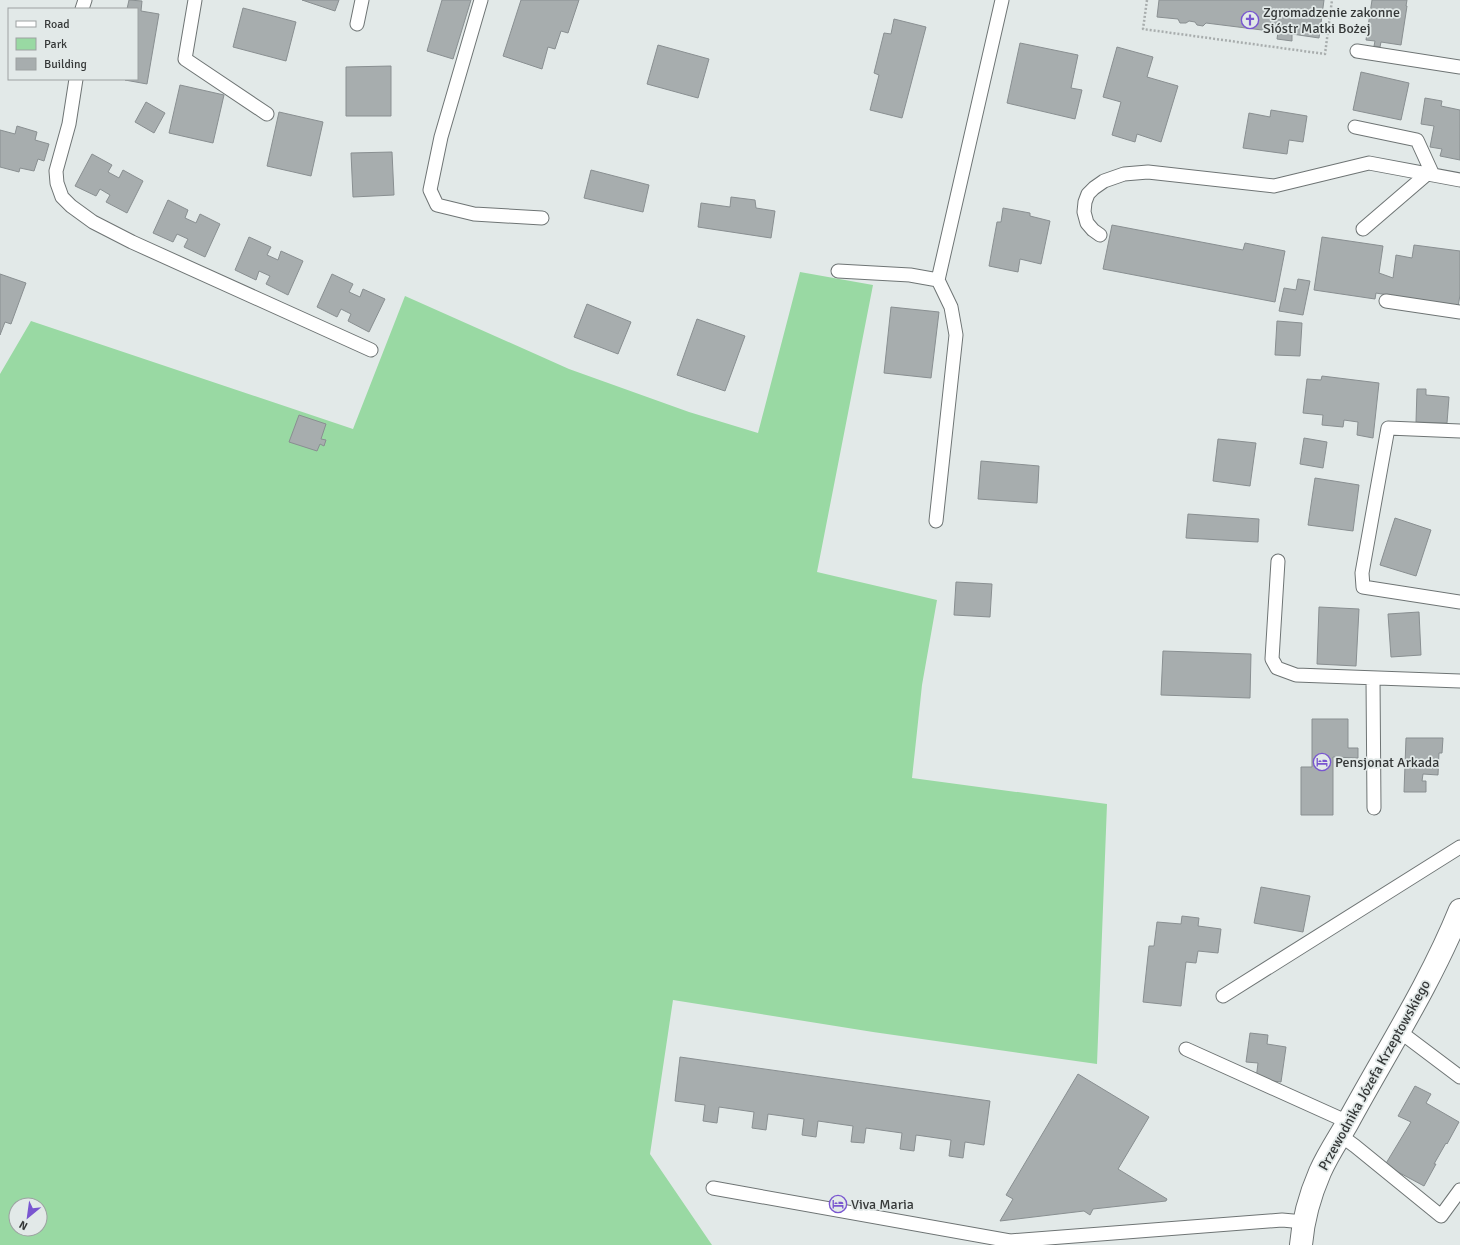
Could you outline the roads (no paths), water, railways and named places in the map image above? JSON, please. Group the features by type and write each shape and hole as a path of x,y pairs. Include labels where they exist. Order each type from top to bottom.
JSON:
{"street":[{"name":"Przewodnika Józefa Krzeptowskiego","path":"1301,1245 1304,1222 1320,1172 1361,1096 1399,1031 1434,965 1460,910"}],"lane":[{"path":"195,0 185,59 267,114"},
{"path":"357,24 362,0"},
{"path":"481,0 441,137 430,190 437,205 474,214 542,218"},
{"path":"936,521 956,335 951,307 938,280 1002,0"},
{"path":"1357,51 1460,67"},
{"path":"76,80 69,124 56,171 57,183 62,197 70,206 94,222 132,242 371,350"},
{"path":"1355,127 1418,140 1430,175"},
{"path":"1100,235 1087,223 1084,212 1088,194 1104,181 1124,174 1148,172 1274,186 1369,163 1460,180"},
{"path":"1363,229 1430,175"},
{"path":"838,271 910,275 938,280"},
{"path":"1386,302 1460,312"},
{"path":"1460,431 1388,428 1362,573 1363,586 1460,602"},
{"path":"1278,561 1272,659 1277,668 1296,675 1460,681"},
{"path":"1373,678 1374,808"},
{"path":"1223,996 1460,847"},
{"path":"1399,1031 1460,1077"},
{"path":"1186,1049 1344,1129 1355,1146 1440,1216 1460,1190"},
{"path":"713,1188 1009,1243 1282,1220 1304,1222"}],"place":[{"name":"Zgromadzenie zakonne Sióstr Matki Bożej","path":"1250,20"},
{"name":"Pensjonat Arkada","path":"1322,762"},
{"name":"Viva Maria","path":"838,1204"}]}
